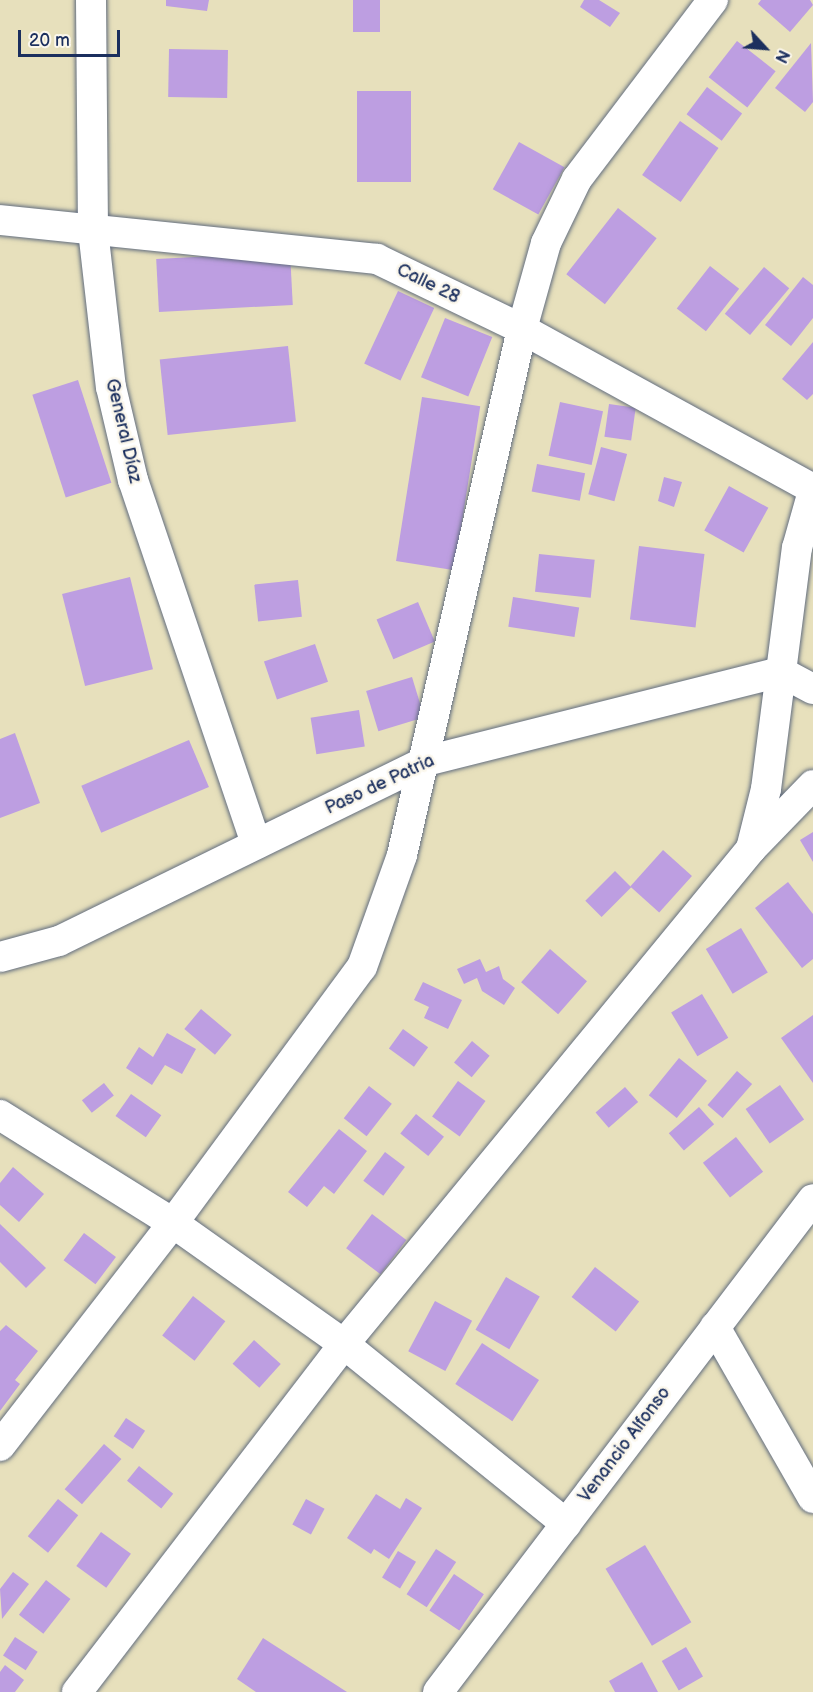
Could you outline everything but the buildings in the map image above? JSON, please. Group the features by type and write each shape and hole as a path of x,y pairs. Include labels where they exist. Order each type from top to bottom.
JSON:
{"street":[{"name":"General Díaz","path":"91,0 93,230 111,387 133,480 256,844"},
{"path":"0,1446 173,1223 362,967 402,855 426,760 522,329 546,243 577,179 713,0"},
{"name":"Calle 28","path":"0,220 377,259 522,329 813,490"},
{"path":"751,849 765,789 797,548 813,490"},
{"path":"781,672 813,689"},
{"name":"Paso de Patria","path":"0,957 59,941 426,760 781,672"},
{"path":"77,1692 344,1344 751,849 813,784"},
{"path":"0,1115 173,1223 344,1344 566,1524"},
{"name":"Venancio Alfonso","path":"454,1685 566,1524 813,1199"},
{"path":"715,1327 813,1498"}]}
